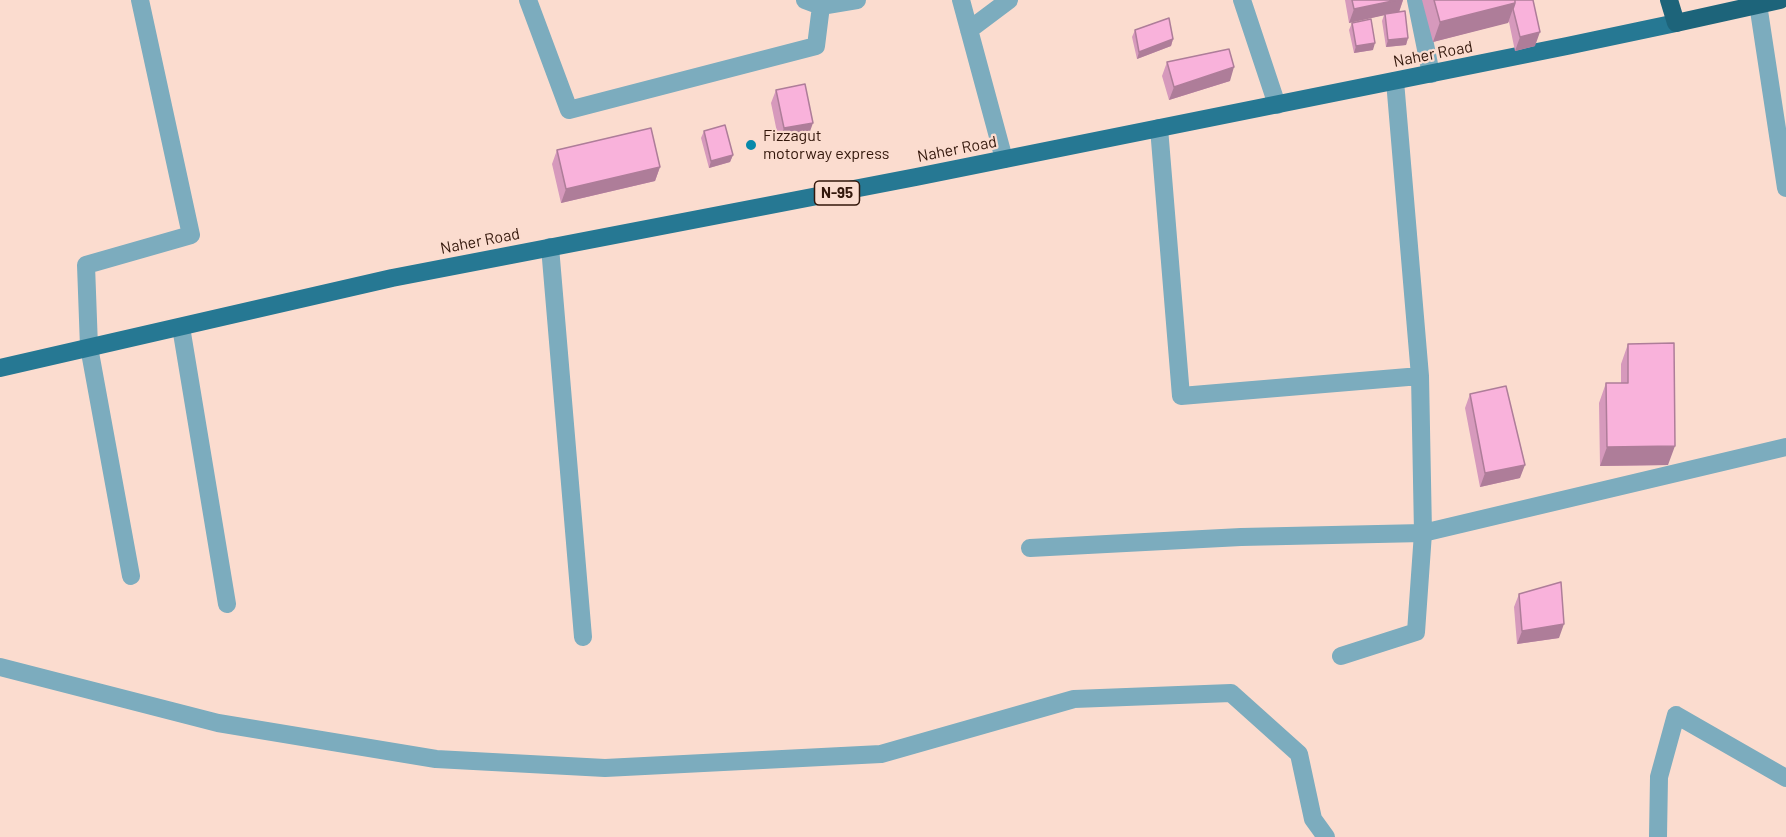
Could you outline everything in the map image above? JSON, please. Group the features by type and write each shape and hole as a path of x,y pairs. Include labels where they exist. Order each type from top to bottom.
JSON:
{"highway":[{"path":"1669,0 1676,23"},
{"name":"Naher Road","path":"1676,23 1779,0"}],"main road":[{"name":"Naher Road","path":"0,368 392,278 1277,105 1676,23"}],"street":[{"path":"131,576 89,347 86,265 191,236 140,0"},
{"path":"528,0 569,110 816,46 813,3 857,0"},
{"path":"961,0 1004,159"},
{"path":"969,30 1009,0"},
{"path":"1242,0 1277,105"},
{"path":"1416,0 1431,74"},
{"path":"1758,4 1786,188"},
{"path":"1341,656 1416,632 1423,533 1420,376 1395,81"},
{"path":"1159,128 1182,396 1420,376"},
{"path":"550,248 583,637"},
{"path":"180,327 227,603"},
{"path":"1030,548 1241,537 1423,533 1786,447"},
{"path":"0,667 218,723 436,759 605,768 881,754 1074,699 1231,693 1299,754 1313,819 1326,837"},
{"path":"1658,837 1659,777 1676,715 1786,778"}],"building":[{"path":"1352,0 1397,0 1354,9"},
{"path":"1434,0 1515,0 1515,3 1440,22"},
{"path":"1515,0 1533,0 1540,32 1520,37 1513,9"},
{"path":"1405,11 1408,38 1388,40 1385,14"},
{"path":"1169,18 1173,39 1139,52 1135,30"},
{"path":"1371,19 1375,43 1356,46 1352,23"},
{"path":"1229,49 1234,67 1174,87 1167,62"},
{"path":"805,84 813,123 784,128 776,90"},
{"path":"725,125 733,155 711,161 704,131"},
{"path":"651,128 660,167 566,189 557,150"},
{"path":"1674,343 1675,446 1607,447 1606,383 1628,383 1628,344"},
{"path":"1506,386 1525,465 1485,473 1470,394"},
{"path":"1561,582 1564,624 1522,631 1519,594"}],"place":[{"name":"Fizzagut motorway express","path":"751,145"}]}
